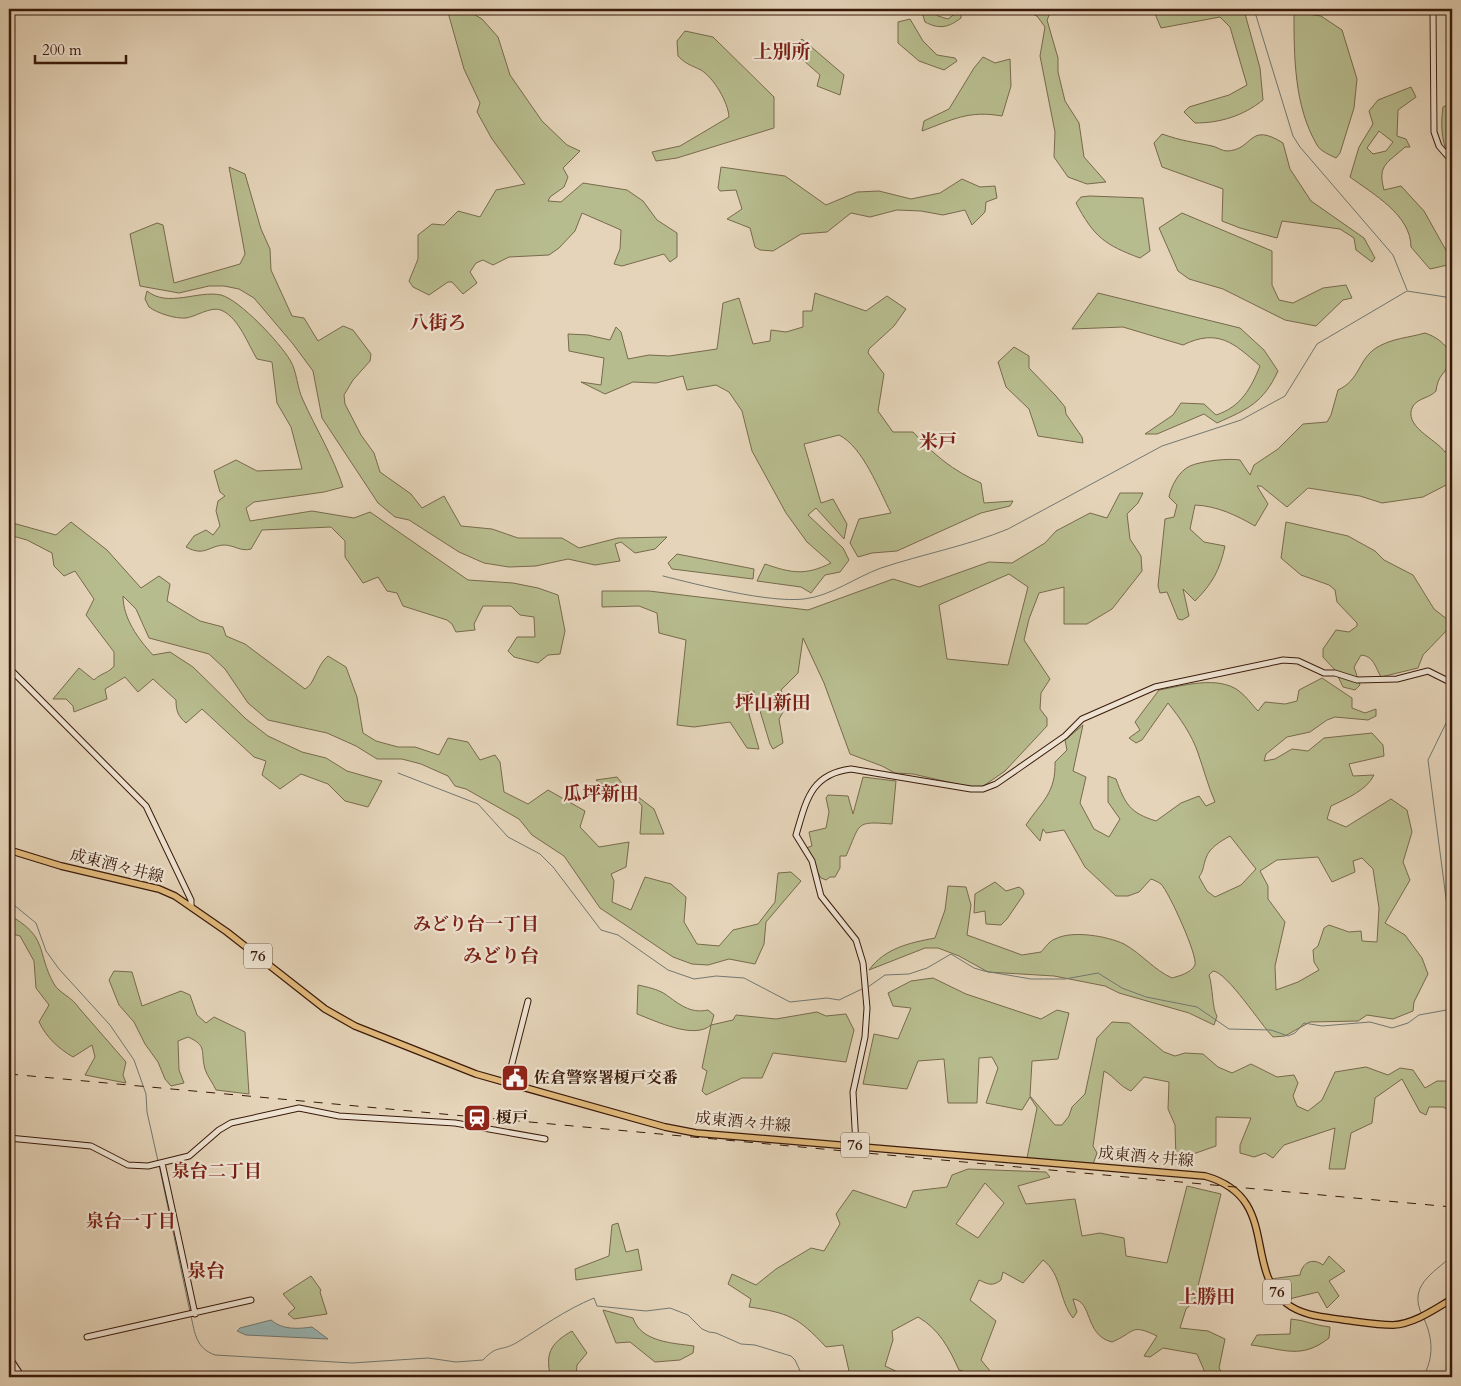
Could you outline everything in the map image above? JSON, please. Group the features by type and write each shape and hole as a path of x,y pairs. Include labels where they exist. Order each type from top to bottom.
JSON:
{"main road":[{"name":"成東酒々井線","path":"9,850 61,866 159,889 191,906 338,1018 476,1074 678,1130 1205,1176 1228,1187 1245,1202 1256,1224 1270,1283 1279,1295 1293,1307 1305,1313 1393,1324 1408,1321 1452,1299"}],"street":[{"path":"1433,9 1434,132 1439,146 1452,161"},
{"path":"856,1145 853,1092 864,1037 867,1008 862,957 856,940 821,896 812,861 796,835 808,797 822,779 835,772 851,769 971,789 988,788 1065,736 1082,719 1155,687 1283,660 1298,661 1324,673 1352,679 1397,679 1428,671 1452,683"},
{"path":"9,668 146,806 190,900 191,906"},
{"path":"507,1083 528,1001"},
{"path":"9,1138 91,1146 128,1165 141,1167 189,1156 219,1130 231,1123 299,1108 339,1116 455,1122 545,1139"},
{"path":"159,1163 195,1314"},
{"path":"87,1337 251,1300"},
{"path":"9,1357 22,1377"}],"green space":[{"path":"447,9 465,9 482,19 498,37 510,75 542,121 567,145 580,151 563,168 568,177 564,187 550,197 548,201 561,202 583,183 627,190 643,201 657,220 677,233 677,257 670,262 664,254 622,266 614,264 620,249 621,230 582,213 575,231 559,248 549,255 509,257 493,265 483,260 476,263 470,272 477,283 463,294 452,282 448,282 429,295 413,287 409,281 418,259 418,235 432,224 444,225 458,211 480,217 496,190 525,184 492,139 477,112 480,103 464,69"},
{"path":"921,9 933,9 938,16 948,19 961,9 961,18 952,24 940,27 935,26 925,22"},
{"path":"1020,9 1033,9 1039,12 1041,9 1052,9 1047,20 1058,58 1058,72 1065,101 1079,123 1084,157 1106,182 1087,184 1068,177 1054,157 1055,132 1040,56 1045,27 1037,16"},
{"path":"1153,9 1244,10 1260,68 1263,100 1231,118 1195,123 1184,112 1189,107 1229,95 1247,85 1230,27 1220,17 1161,28"},
{"path":"1294,12 1321,16 1342,30 1357,79 1354,108 1340,153 1336,158 1318,147 1309,130 1304,114 1295,63"},
{"path":"910,19 923,41 937,55 955,58 957,61 944,70 919,61 898,43 898,22"},
{"path":"685,31 713,37 774,97 774,128 677,158 656,161 652,152 680,146 729,117 723,98 711,79 701,70 678,56 677,41"},
{"path":"802,39 844,75 840,95 817,86 820,75 803,60 793,46"},
{"path":"983,57 995,63 1010,59 1011,86 1002,116 990,114 970,115 922,131 924,121 949,109 974,68"},
{"path":"1411,87 1416,97 1398,110 1397,136 1406,139 1410,147 1405,147 1389,161 1383,169 1382,181 1384,190 1401,186 1424,211 1452,264 1430,269 1411,247 1405,225 1398,215 1379,198 1350,177 1359,147 1373,124 1369,111 1378,100","holes":["1379,131 1393,142 1386,151 1373,154 1367,148"]},
{"path":"1452,103 1452,164 1444,143 1442,122 1443,107"},
{"path":"1162,134 1227,151 1236,149 1252,138 1263,135 1283,143 1290,169 1311,201 1364,238 1375,258 1372,262 1356,250 1354,238 1340,229 1282,221 1277,238 1222,221 1223,189 1162,167 1154,143"},
{"path":"229,167 245,174 261,229 270,249 271,270 292,316 304,318 318,341 343,326 353,330 371,354 370,361 353,380 344,395 345,404 361,435 374,453 380,472 411,494 422,508 444,496 461,526 492,529 518,538 562,538 579,548 618,538 667,537 655,549 635,553 621,542 615,544 620,561 595,565 568,559 536,566 509,567 484,563 459,552 409,520 395,517 378,503 322,418 313,371 254,298 239,289 224,286 209,286 179,293 140,286 130,234 157,223 163,225 174,283 240,264 245,254"},
{"path":"721,167 785,176 826,205 857,192 879,191 911,199 940,193 962,179 980,187 995,186 997,198 986,202 985,212 972,225 965,210 943,215 921,211 897,210 870,217 851,213 827,232 801,234 773,251 760,250 755,247 750,228 727,219 742,209 736,190 720,191 718,188"},
{"path":"1081,197 1143,198 1150,251 1140,258 1109,244 1095,232 1082,215 1076,203"},
{"path":"1182,213 1272,251 1272,285 1279,300 1293,303 1323,288 1346,285 1352,298 1343,300 1316,326 1285,320 1223,289 1189,279 1178,271 1159,228"},
{"path":"147,291 155,296 164,298 212,294 221,295 229,299 249,313 269,333 292,364 301,395 343,487 324,492 254,502 246,508 250,521 312,511 354,518 370,512 468,580 513,583 538,588 558,595 565,631 560,654 548,655 538,663 514,657 508,651 517,637 535,637 534,617 520,615 511,606 483,606 474,624 475,630 456,632 452,624 447,620 403,606 397,593 387,591 378,577 363,583 345,557 345,541 331,527 262,530 251,549 247,550 224,545 202,551 186,547 194,536 206,530 213,535 220,526 216,511 218,501 225,496 220,492 214,471 236,460 257,471 302,469 291,427 277,403 272,362 257,359 243,332 234,320 223,311 214,309 186,318 172,317 149,307 145,299"},
{"path":"815,293 866,311 887,296 906,309 894,326 869,349 868,353 884,374 878,411 893,432 913,432 944,461 961,473 981,483 984,503 1013,501 1010,506 981,513 897,551 872,553 858,557 850,543 859,519 891,513 870,470 856,449 848,441 839,435 804,444 821,503 833,499 847,524 844,539 816,508 808,515 843,548 849,560 840,572 825,575 811,593 801,587 757,581 765,564 798,572 813,570 831,563 807,542 786,513 752,451 742,411 729,392 716,385 687,390 683,376 656,383 633,382 605,394 581,382 601,385 604,358 569,351 568,334 588,335 610,340 616,327 621,332 628,359 649,355 669,356 717,349 723,303 739,298 753,344 770,341 771,330 786,332 803,327 803,311 812,311"},
{"path":"1098,293 1240,328 1264,350 1278,371 1266,391 1254,404 1228,418 1217,423 1204,414 1157,434 1145,434 1173,415 1181,403 1204,404 1216,415 1225,412 1244,396 1260,366 1233,345 1225,340 1216,338 1195,340 1183,345 1123,327 1072,329"},
{"path":"1425,333 1435,337 1447,348 1450,358 1446,370 1438,381 1436,391 1413,406 1412,420 1421,432 1445,452 1452,450 1448,465 1452,467 1452,482 1423,497 1382,503 1360,496 1308,488 1287,507 1261,486 1257,486 1268,504 1255,526 1226,512 1211,507 1195,505 1190,529 1204,542 1225,546 1221,562 1214,576 1195,601 1183,589 1189,616 1182,620 1178,619 1167,592 1160,593 1158,586 1165,519 1174,517 1177,505 1169,497 1179,475 1186,468 1195,464 1229,459 1240,460 1250,475 1254,465 1278,449 1303,424 1327,422 1331,415 1338,390 1351,381 1366,358 1376,348 1394,340"},
{"path":"1014,347 1029,356 1029,368 1065,407 1066,414 1082,437 1083,443 1038,436 1029,409 1006,387 998,362"},
{"path":"1120,493 1143,493 1138,503 1127,514 1130,539 1141,556 1142,571 1112,609 1087,624 1064,624 1064,587 1039,593 1029,619 1024,640 1050,679 1041,693 1040,709 1047,718 1047,726 1005,771 979,789 913,774 895,773 850,754 824,683 803,638 798,673 781,690 787,705 779,719 783,743 773,749 770,744 754,691 743,693 759,749 747,748 730,722 694,727 677,725 686,640 659,633 657,613 639,606 602,607 602,591 649,591 808,610 893,579 919,587 989,562 1012,563 1045,543 1056,531 1090,513 1107,518","holes":["1009,574 1028,587 1008,665 947,659 939,605"]},
{"path":"9,522 56,535 71,522 107,550 141,588 159,576 170,584 167,601 200,621 223,627 226,636 245,644 305,689 328,656 346,667 357,697 363,733 376,741 398,747 415,747 439,755 448,738 468,742 480,760 495,755 500,762 504,792 528,804 548,790 585,811 580,827 599,847 629,842 626,867 611,874 614,881 612,902 631,910 645,877 671,884 686,897 684,922 697,944 719,946 733,930 758,924 775,902 778,873 791,872 801,881 766,922 764,944 755,964 729,959 708,965 692,964 673,957 600,908 564,856 532,835 519,819 466,789 455,786 448,776 421,764 402,759 377,759 356,746 327,733 268,720 248,703 225,669 209,654 149,638 136,609 123,596 132,628 153,655 170,652 193,667 246,719 268,736 302,752 326,758 347,771 382,781 368,807 345,801 328,784 301,774 280,789 262,775 266,761 254,757 202,709 186,723 178,713 176,700 153,679 138,692 125,677 105,689 107,699 74,712 73,706 66,699 53,699 79,668 94,680 110,670 114,666 114,652 86,615 94,599 75,571 64,576 54,566 52,553 27,540 9,535"},
{"path":"1286,522 1348,536 1375,551 1384,560 1413,575 1434,609 1448,620 1450,627 1423,655 1418,668 1381,677 1369,657 1361,655 1354,667 1360,685 1355,690 1343,687 1335,670 1323,657 1323,649 1336,630 1349,632 1357,626 1357,623 1337,602 1335,590 1329,585 1301,575 1281,558"},
{"path":"677,554 754,569 753,579 672,569 668,563"},
{"path":"1322,678 1352,698 1352,708 1365,713 1376,709 1376,716 1368,720 1335,717 1327,720 1310,732 1287,737 1266,754 1264,761 1275,759 1292,749 1308,751 1324,738 1372,733 1383,745 1384,756 1349,764 1353,776 1374,775 1361,790 1331,806 1327,819 1346,827 1391,799 1407,810 1412,832 1403,862 1410,880 1385,923 1405,935 1422,958 1428,974 1414,1002 1413,1011 1393,1019 1367,1015 1358,1021 1310,1022 1285,1036 1273,1037 1227,980 1213,971 1209,975 1217,1016 1214,1025 1189,1013 1119,993 1105,986 1054,976 988,972 959,956 938,948 925,948 869,970 882,956 898,948 935,938 945,910 948,886 966,887 971,905 967,935 1022,955 1041,952 1051,941 1062,936 1090,935 1124,944 1137,952 1159,971 1172,978 1188,972 1195,965 1195,959 1176,911 1161,884 1151,879 1139,892 1128,896 1116,896 1085,867 1064,830 1046,833 1043,829 1040,841 1026,825 1047,796 1053,782 1055,762 1067,750 1065,740 1083,725 1073,771 1086,777 1080,803 1094,829 1109,837 1120,819 1108,802 1108,776 1116,779 1122,795 1134,811 1156,821 1181,803 1199,796 1206,806 1215,802 1192,740 1168,703 1142,740 1136,743 1129,738 1140,730 1135,722 1159,690 1189,684 1221,684 1239,691 1258,711 1265,702 1285,704 1297,701 1299,690","holes":["1230,836 1256,869 1241,885 1215,897 1207,891 1199,877 1210,851","1318,857 1332,882 1355,872 1353,861 1362,858 1373,869 1379,908 1377,942 1362,941 1361,931 1349,932 1329,925 1324,928 1318,946 1313,950 1314,962 1319,970 1298,982 1276,990 1275,966 1285,922 1268,899 1268,886 1260,871 1277,860"]},
{"path":"617,777 625,787 654,809 664,834 640,834 642,806 639,802 623,799 596,780"},
{"path":"863,777 896,781 892,824 871,823 860,826 846,856 840,856 840,868 835,877 830,877 826,880 821,878 803,849 812,846 809,832 826,828 829,812 826,798 828,795 848,796 853,814"},
{"path":"995,882 1006,891 1019,887 1023,890 1024,894 1001,925 986,924 985,911 974,913 975,894"},
{"path":"9,915 22,923 36,938 56,987 76,1004 126,1062 123,1075 126,1083 85,1075 95,1057 92,1045 73,1057 49,1038 39,1022 49,1005 36,988 34,961 20,936 9,933"},
{"path":"114,971 132,972 142,1006 181,991 190,995 197,1015 206,1023 214,1017 245,1032 249,1094 216,1090 205,1069 201,1046 188,1037 178,1041 179,1070 184,1083 171,1086 165,1079 158,1062 145,1044 134,1022 119,1005 109,980"},
{"path":"933,978 966,994 1041,1019 1057,1010 1069,1013 1058,1059 1032,1061 1030,1096 1055,1125 1062,1125 1069,1116 1072,1107 1085,1094 1097,1038 1112,1022 1129,1023 1164,1052 1175,1056 1185,1053 1203,1054 1218,1067 1232,1073 1251,1064 1277,1077 1294,1075 1298,1083 1293,1096 1297,1106 1308,1111 1322,1100 1335,1072 1366,1067 1388,1075 1400,1068 1413,1070 1425,1088 1437,1081 1452,1081 1452,1112 1443,1107 1429,1107 1426,1115 1420,1112 1402,1079 1375,1098 1372,1123 1351,1133 1345,1169 1329,1169 1335,1128 1284,1145 1273,1158 1265,1153 1254,1157 1240,1153 1240,1145 1251,1118 1216,1117 1216,1146 1176,1160 1175,1125 1168,1109 1169,1082 1144,1077 1131,1091 1123,1087 1104,1071 1093,1146 1097,1153 1093,1164 1087,1166 1027,1158 1037,1108 1030,1097 1022,1110 986,1103 998,1068 992,1057 979,1058 977,1103 948,1103 944,1059 918,1061 907,1089 863,1084 874,1034 898,1039 911,1008 893,1006 888,993 911,981"},
{"path":"638,985 662,992 680,1005 690,1009 696,1011 708,1010 714,1015 711,1025 695,1031 685,1030 664,1025 637,1014"},
{"path":"817,1012 826,1016 846,1014 854,1030 846,1062 773,1053 762,1078 742,1078 706,1095 702,1091 707,1071 702,1068 711,1025 733,1020 736,1015 776,1019"},
{"path":"968,1169 1046,1172 1050,1177 1018,1186 1026,1204 1075,1199 1082,1236 1100,1233 1124,1238 1126,1256 1167,1263 1187,1186 1221,1194 1194,1302 1186,1309 1180,1328 1208,1331 1225,1339 1219,1368 1224,1377 1207,1377 1197,1354 1163,1348 1150,1357 1144,1356 1157,1336 1142,1330 1133,1330 1112,1342 1103,1338 1097,1333 1084,1306 1079,1301 1073,1299 1077,1312 1073,1318 1065,1304 1054,1273 1043,1260 1023,1283 1003,1272 1001,1280 995,1284 988,1284 979,1280 970,1300 996,1321 981,1360 991,1372 1011,1377 981,1377 959,1370 938,1333 918,1317 892,1331 893,1340 885,1366 902,1374 898,1377 854,1377 849,1371 843,1345 826,1347 808,1329 792,1318 784,1314 749,1307 751,1299 728,1284 732,1274 756,1285 776,1269 811,1248 824,1251 840,1224 836,1214 853,1190 906,1208 913,1191 947,1187 952,1175","holes":["985,1183 1004,1203 978,1238 956,1224"]},
{"path":"618,1223 626,1252 638,1249 642,1270 576,1280 575,1269 609,1256 612,1225"},
{"path":"1329,1256 1345,1271 1329,1281 1339,1296 1327,1308 1318,1292 1289,1299 1271,1279 1300,1275 1303,1267 1308,1262 1311,1261 1323,1265"},
{"path":"311,1276 321,1290 327,1314 294,1319 288,1314 295,1308 283,1294"},
{"path":"603,1310 633,1318 637,1326 650,1337 676,1344 694,1346 693,1353 680,1360 655,1362 630,1342 616,1343"},
{"path":"1291,1319 1330,1327 1329,1338 1319,1345 1301,1351 1251,1345 1257,1335 1290,1334"},
{"path":"572,1331 587,1353 577,1365 576,1377 540,1377 550,1374 549,1359 555,1343"}],"water":[{"path":"271,1320 285,1327 312,1327 328,1339 246,1335 237,1331 240,1328"}],"waterway":[{"path":"1254,9 1293,136 1300,147 1393,255 1407,290"},
{"path":"663,576 753,596 789,600 804,599 834,590 881,568 992,535 1008,529 1162,446 1241,420 1285,396 1317,344 1407,291 1452,298"},
{"path":"1452,711 1428,760 1452,944"},
{"path":"398,773 478,804 508,837 540,854 553,867 601,930 618,935 668,970 694,979 716,976 744,978 790,1002 827,998 839,1000 862,989"},
{"path":"9,901 36,923 46,951 59,969 110,1025 134,1060 146,1094 147,1112 158,1161"},
{"path":"868,987 885,975 909,974 927,968 951,954 974,968 1031,979 1065,979 1098,973 1122,988 1146,997 1197,1007 1229,1029 1271,1030 1288,1036 1295,1033 1304,1023 1322,1026 1370,1022 1392,1028 1408,1023 1419,1015 1452,1009"},
{"path":"159,1165 190,1312"},
{"path":"1422,1315 1418,1305 1420,1288 1424,1281 1452,1256"},
{"path":"191,1316 197,1340 204,1348 215,1355 352,1363 428,1358 456,1362 483,1360 492,1352 511,1346 563,1313 594,1298 597,1306 646,1311 670,1308 688,1315 702,1329 709,1332 716,1333 741,1344 755,1345 791,1356 803,1377"},
{"path":"1423,1377 1431,1355 1431,1341 1424,1319"}],"railway":[{"path":"9,1074 1452,1207"}],"place":[{"name":"佐倉警察署榎戸交番","path":"515,1078"},
{"name":"榎戸","path":"477,1118"}],"district":[{"name":"上別所","path":"782,52"},
{"name":"八街ろ","path":"438,323"},
{"name":"米戸","path":"938,442"},
{"name":"坪山新田","path":"773,703"},
{"name":"瓜坪新田","path":"601,794"},
{"name":"みどり台一丁目","path":"476,924"},
{"name":"みどり台","path":"501,956"},
{"name":"泉台二丁目","path":"217,1171"},
{"name":"泉台一丁目","path":"131,1221"},
{"name":"泉台","path":"206,1271"},
{"name":"上勝田","path":"1207,1297"}]}
